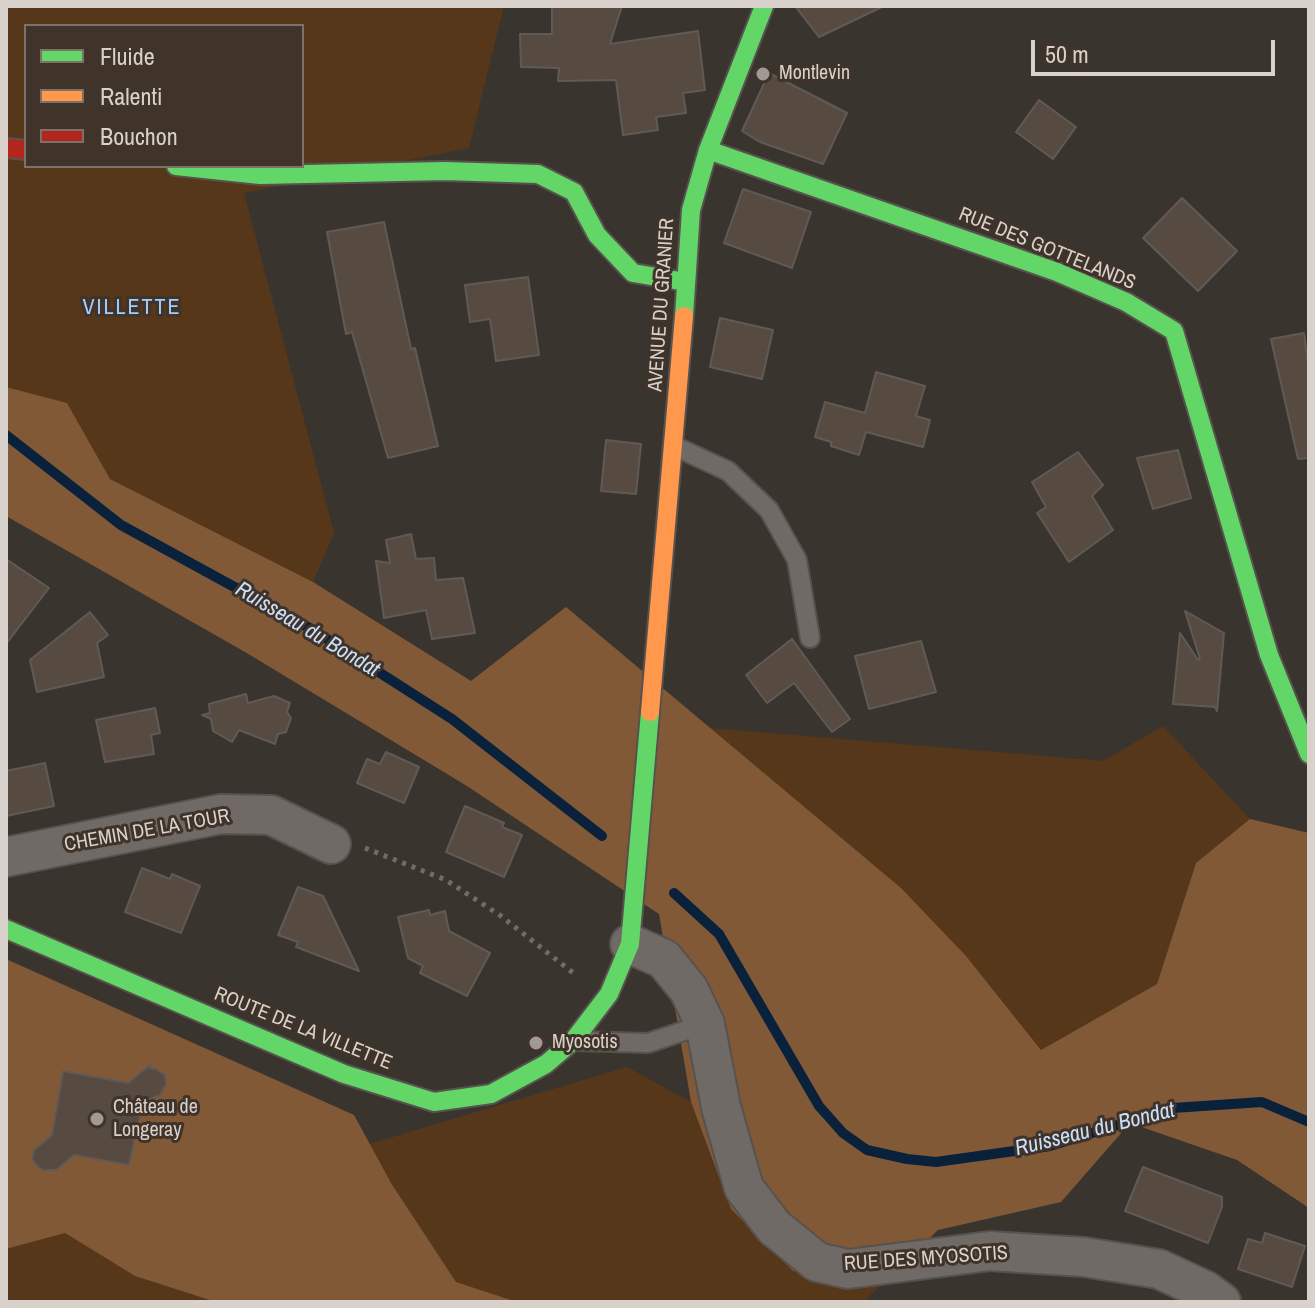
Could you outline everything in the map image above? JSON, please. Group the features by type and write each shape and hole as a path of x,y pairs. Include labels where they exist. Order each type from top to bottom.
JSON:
{"main road":[{"name":"AVENUE DU GRANIER","path":"663,571 691,210 708,150 764,6"},
{"name":"RUE DES GOTTELANDS","path":"708,150 1057,272 1126,302 1174,331 1269,655 1309,754"},
{"path":"195,168 260,175 445,171 538,174 574,192 597,235 633,273 686,282"},
{"name":"ROUTE DE LA VILLETTE","path":"6,929 344,1074 434,1102 491,1094 546,1064 573,1041 609,994 630,944 663,571"}],"street":[{"name":"CHEMIN DE LA TOUR","path":"6,857 221,814 271,815 331,844"},
{"name":"RUE DES MYOSOTIS","path":"630,944 664,959 689,990 705,1024 721,1107 744,1188 774,1227 817,1262 848,1269 990,1251 1084,1257 1159,1269 1206,1291 1221,1302"}],"lane":[{"path":"674,446 728,471 769,510 797,560 810,638"},
{"path":"573,1041 648,1043 705,1024"}],"path":[{"path":"331,844 356,844 446,880 501,916 574,975 609,994"}],"shaded area":[{"path":"6,6 504,6 469,148 244,193 334,533 313,582 110,479 67,403 6,387"},
{"path":"6,387 67,403 110,479 313,582 471,681 566,607 901,888 966,956 1041,1050 1157,984 1196,863 1250,819 1309,833 1309,1208 1237,1160 1130,1123 1061,1202 938,1230 883,1283 793,1271 731,1209 691,1102 659,914 467,786 245,652 6,516"},
{"path":"1163,726 1250,819 1196,863 1157,984 1041,1050 966,956 901,889 710,728 1103,761"},
{"path":"6,959 354,1115 391,1183 456,1282 517,1302 216,1302 135,1276 65,1233 6,1249"},
{"path":"627,1067 691,1102 731,1209 883,1283 863,1302 517,1302 456,1282 366,1145"},
{"path":"65,1233 135,1276 216,1302 6,1302 6,1249"}],"building":[{"path":"552,6 622,6 610,44 698,31 705,90 683,93 686,113 656,117 658,130 623,135 616,80 558,81 559,68 521,67 520,34 552,34"},
{"path":"795,6 884,6 819,37"},
{"path":"769,73 847,113 823,164 760,142 742,131"},
{"path":"1039,100 1076,127 1053,159 1016,132"},
{"path":"743,189 811,212 792,268 724,243"},
{"path":"1182,198 1237,251 1198,291 1143,238"},
{"path":"384,222 411,349 415,348 438,446 388,458 352,332 346,334 327,232"},
{"path":"528,277 539,355 496,361 490,319 470,322 465,285"},
{"path":"720,318 773,330 762,379 710,367"},
{"path":"1304,333 1309,373 1309,458 1298,459 1271,339"},
{"path":"876,372 925,386 916,416 930,420 923,447 866,432 859,455 815,437 825,402 865,413"},
{"path":"606,440 641,444 636,494 601,491"},
{"path":"1178,450 1191,498 1153,509 1137,458"},
{"path":"1078,452 1103,485 1092,496 1113,530 1069,562 1037,513 1046,507 1032,482"},
{"path":"411,534 416,559 434,558 436,580 463,578 475,633 432,639 426,610 384,618 376,561 390,563 386,540"},
{"path":"6,559 49,588 6,644"},
{"path":"1185,611 1224,633 1217,711 1215,707 1173,704 1180,633 1200,659"},
{"path":"90,612 108,635 97,643 104,677 37,692 30,660"},
{"path":"792,639 850,719 832,732 794,683 767,703 746,675"},
{"path":"921,641 936,692 869,709 855,656"},
{"path":"246,694 248,703 274,696 290,703 287,712 291,718 286,732 278,734 275,744 239,730 232,742 213,731 211,719 202,715 210,713 209,704"},
{"path":"155,708 160,733 151,735 154,754 105,762 96,720"},
{"path":"386,752 419,767 404,803 357,783 367,759 380,764"},
{"path":"45,763 54,806 6,816 6,771"},
{"path":"465,806 504,823 502,827 522,835 504,877 446,852"},
{"path":"142,868 170,879 172,874 200,886 181,933 125,912"},
{"path":"298,887 323,896 359,971 296,947 298,942 278,935"},
{"path":"429,910 430,915 445,911 449,931 490,953 467,996 420,973 423,966 408,958 398,917"},
{"name":"Château de Longeray","path":"151,1064 150,1068 165,1075 166,1085 160,1095 143,1102 129,1165 74,1155 56,1170 38,1167 32,1159 34,1150 52,1135 63,1071 128,1083"},
{"path":"1143,1167 1222,1197 1222,1207 1208,1243 1125,1211"},
{"path":"1265,1233 1305,1246 1292,1287 1238,1269 1248,1239 1262,1243"}],"waterway":[{"name":"Ruisseau du Bondat","path":"6,435 121,525 313,630 452,719 602,836"},
{"name":"Ruisseau du Bondat","path":"674,893 719,934 819,1106 843,1133 867,1150 936,1162 1050,1146 1173,1108 1262,1102 1309,1122"}],"traffic: fast":[{"path":"684,316 691,210 708,150 764,6"},
{"path":"708,150 1057,272 1126,302 1174,331 1269,655 1309,754"},
{"path":"195,168 260,175 445,171 538,174 574,192 597,235 633,273 686,282"},
{"path":"6,929 344,1074 434,1102 491,1094 546,1064 573,1041 609,994 630,944 650,712"}],"traffic: slow":[{"path":"650,712 684,316"}],"traffic: jam":[{"path":"6,148 24,150"}],"place":[{"name":"Montlevin","path":"763,74"},
{"name":"Myosotis","path":"536,1043"},
{"name":"Château de Longeray","path":"97,1119"}],"district":[{"name":"VILLETTE","path":"132,308"}]}
